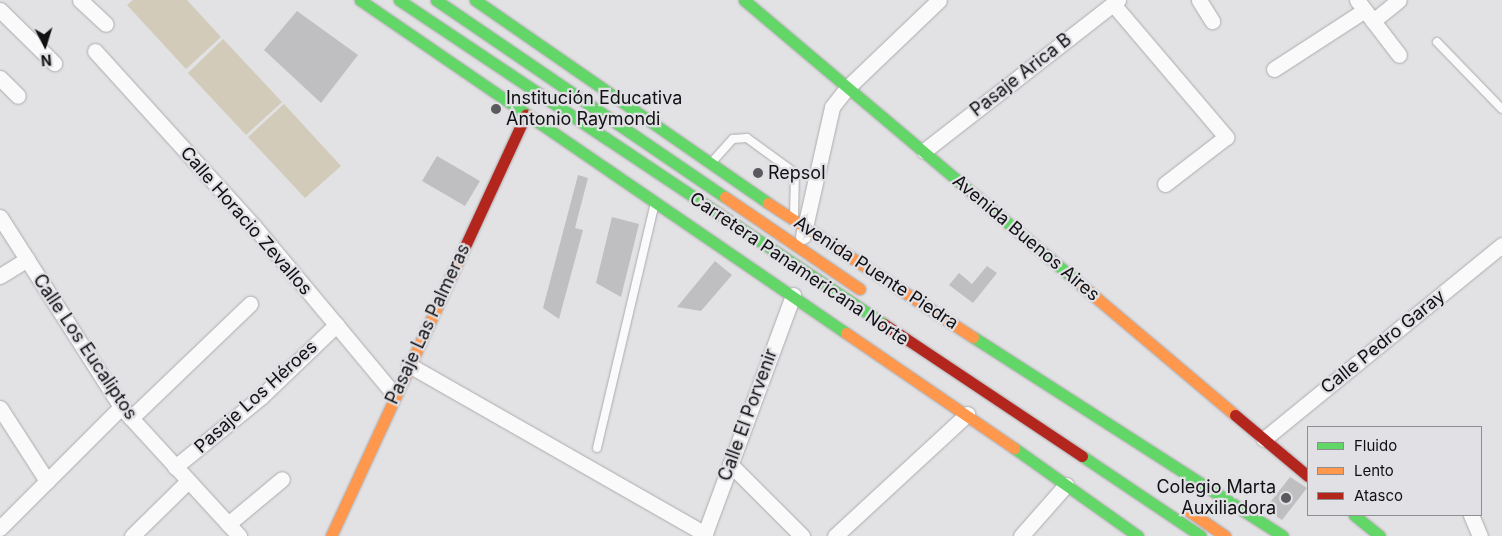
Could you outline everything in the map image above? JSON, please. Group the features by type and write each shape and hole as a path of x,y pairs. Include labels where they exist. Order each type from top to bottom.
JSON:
{"main road":[{"path":"360,0 526,114 655,206 793,295 967,414 1138,536"},
{"name":"Carretera Panamericana Norte","path":"399,0 1201,536"},
{"name":"Carretera Panamericana Norte","path":"436,0 873,297"},
{"name":"Avenida Puente Piedra","path":"475,0 712,162 800,225 1283,536"},
{"name":"Avenida Buenos Aires","path":"744,0 1307,475"},
{"name":"Pasaje Las Palmeras","path":"331,536 394,394 410,365 526,114"},
{"path":"1176,503 1225,536"},
{"path":"1355,516 1380,536"}],"street":[{"path":"80,0 106,24"},
{"path":"795,244 832,107 847,88 938,0"},
{"path":"1199,0 1212,21"},
{"path":"1274,69 1365,10 1399,0"},
{"path":"1116,2 1226,137 1165,184"},
{"name":"Pasaje Arica B","path":"924,151 1116,2"},
{"path":"0,10 54,63"},
{"path":"1365,10 1399,55"},
{"name":"Calle Horacio Zevallos","path":"95,51 253,225 394,394"},
{"path":"0,78 18,96"},
{"name":"Calle Los Eucaliptos","path":"0,217 126,413 239,536"},
{"name":"Calle Pedro Garay","path":"1264,440 1502,245"},
{"path":"0,276 27,259"},
{"name":"Calle El Porvenir","path":"705,535 793,295"},
{"path":"0,528 47,482 250,304"},
{"name":"Pasaje Los Héroes","path":"175,467 262,396 336,325"},
{"path":"410,365 705,535"},
{"path":"0,408 47,482"},
{"path":"835,536 967,414"},
{"path":"730,464 802,536"},
{"path":"228,524 282,479"},
{"path":"132,536 188,481"},
{"path":"1021,536 1066,485"},
{"path":"1471,516 1480,536"}],"lane":[{"path":"1436,42 1502,109"},
{"path":"696,177 733,139 740,136 747,138 792,169 796,178 800,225"},
{"path":"597,448 655,206"}],"shaded area":[{"path":"133,0 187,0 221,37 186,69 127,5"},
{"path":"223,39 282,102 246,135 188,73"},
{"path":"284,104 341,166 305,198 248,137"}],"building":[{"path":"297,11 358,55 321,103 264,50"},
{"path":"437,156 480,181 465,206 422,181"},
{"path":"578,175 588,178 575,228 583,230 559,319 543,308"},
{"path":"612,217 639,224 621,297 596,283"},
{"path":"715,261 732,275 701,311 677,307"},
{"path":"987,266 997,273 973,303 949,285 959,273 972,284"},
{"name":"Colegio Marta Auxiliadora","path":"1290,477 1307,488 1282,520 1265,509"}],"traffic: fast":[{"path":"360,0 846,333"},
{"path":"399,0 884,324"},
{"path":"436,0 725,197"},
{"path":"475,0 768,203"},
{"path":"744,0 1080,284"},
{"path":"973,337 1283,536"},
{"path":"1014,448 1138,536"},
{"path":"1082,456 1201,536"},
{"path":"1355,516 1380,536"}],"traffic: slow":[{"path":"725,197 860,289"},
{"path":"768,203 973,337"},
{"path":"331,536 460,257"},
{"path":"1080,284 1235,415"},
{"path":"846,333 1014,448"},
{"path":"1189,511 1225,536"}],"traffic: jam":[{"path":"460,257 526,114"},
{"path":"884,324 1082,456"},
{"path":"1235,415 1307,475"}],"place":[{"name":"Institución Educativa Antonio Raymondi","path":"496,109"},
{"name":"Repsol","path":"758,173"},
{"name":"Colegio Marta Auxiliadora","path":"1286,498"}]}
